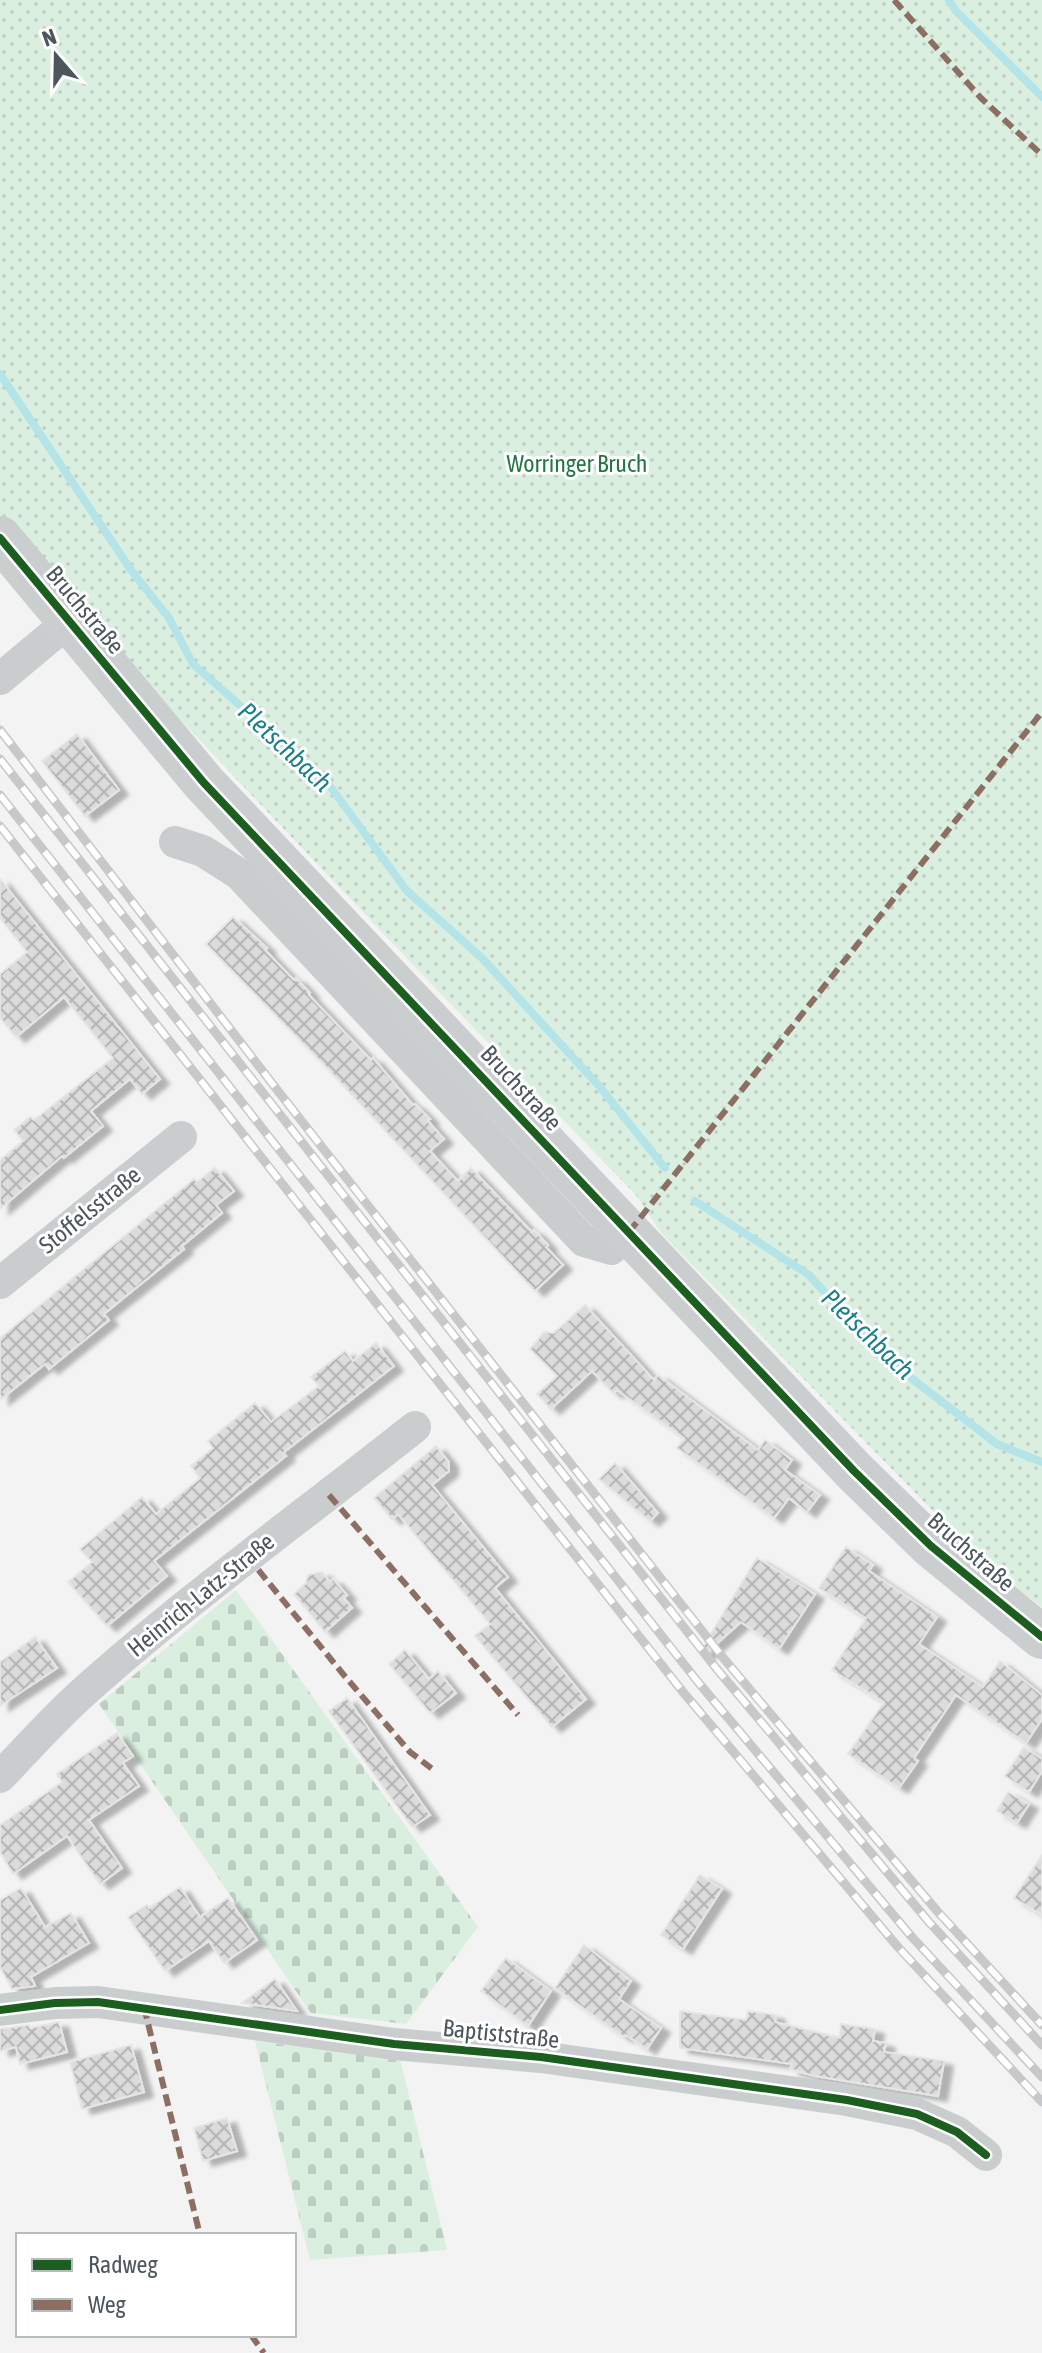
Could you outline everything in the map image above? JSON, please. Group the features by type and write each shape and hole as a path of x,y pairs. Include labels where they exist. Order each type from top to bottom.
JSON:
{"main road":[{"name":"Bruchstraße","path":"0,538 204,783 854,1471 931,1546 1042,1637"}],"street":[{"path":"0,679 68,622"},
{"path":"175,842 203,851 239,874 584,1241 611,1249 629,1232"},
{"name":"Stoffelsstraße","path":"0,1283 181,1137"},
{"name":"Heinrich-Latz-Straße","path":"0,1777 74,1701 119,1661 247,1556 415,1427"},
{"name":"Baptiststraße","path":"0,2010 55,2003 98,2002 394,2044 541,2057 847,2100 917,2114 957,2132 986,2155"}],"green space":[{"name":"Worringer Bruch","path":"0,0 1042,0 1042,1607 1009,1582 935,1513 661,1233 636,1195 70,604 0,517"},
{"path":"236,1590 478,1927 406,2024 311,2013 99,1704"},
{"path":"255,2041 400,2059 447,2250 310,2260"}],"building":[{"path":"77,734 119,790 85,816 42,761"},
{"path":"0,879 160,1079 142,1094 130,1079 91,1111 103,1126 0,1209 0,1160 23,1141 14,1130 30,1117 34,1120 113,1058 64,997 16,1037 0,1018 0,974 27,952 0,918"},
{"path":"233,917 267,948 265,950 294,980 296,978 371,1060 373,1058 413,1105 430,1119 427,1120 444,1139 430,1151 458,1181 471,1168 548,1245 546,1247 563,1265 535,1291 326,1067 206,944"},
{"path":"215,1168 234,1191 216,1205 222,1213 182,1246 184,1249 104,1314 109,1320 49,1369 45,1364 0,1400 0,1338 194,1179 197,1182"},
{"path":"585,1305 654,1380 658,1375 758,1450 765,1440 792,1460 785,1470 820,1495 807,1512 789,1498 774,1518 677,1448 684,1438 617,1390 613,1393 592,1371 551,1409 537,1394 557,1376 530,1349 544,1332 554,1333"},
{"path":"376,1343 394,1366 283,1453 286,1456 154,1561 167,1576 107,1626 68,1582 92,1562 80,1549 142,1497 156,1514 200,1478 191,1466 213,1448 208,1441 255,1403 271,1422 319,1386 311,1377 345,1351 353,1361"},
{"path":"436,1446 449,1462 449,1471 432,1485 508,1577 495,1588 586,1699 552,1727 475,1636 490,1624 398,1514 392,1519 374,1498"},
{"path":"615,1463 658,1513 650,1521 599,1479"},
{"path":"846,1547 873,1565 869,1571 937,1617 919,1644 983,1687 1000,1661 1042,1695 1042,1719 1026,1743 956,1695 914,1758 918,1761 899,1788 848,1754 884,1702 832,1670 866,1618 819,1588"},
{"path":"757,1558 815,1594 779,1649 741,1622 704,1655 700,1652"},
{"path":"322,1572 347,1595 344,1598 352,1608 325,1632 294,1594 306,1583 308,1575"},
{"path":"35,1637 57,1668 0,1706 0,1662"},
{"path":"405,1650 429,1679 438,1671 456,1693 430,1713 389,1664"},
{"path":"347,1698 430,1815 412,1827 329,1711"},
{"path":"117,1733 133,1756 123,1763 139,1786 89,1820 122,1868 100,1884 67,1836 13,1874 0,1852 0,1825 62,1782 57,1774"},
{"path":"1024,1747 1042,1759 1042,1771 1029,1792 1005,1776"},
{"path":"1008,1792 1029,1804 1017,1823 997,1811"},
{"path":"1042,1855 1042,1915 1014,1898"},
{"path":"700,1875 722,1889 683,1949 661,1935"},
{"path":"180,1887 200,1917 228,1898 257,1940 224,1963 209,1941 165,1971 128,1917 147,1905 149,1908"},
{"path":"21,1888 45,1927 71,1913 89,1943 31,1977 35,1986 12,1989 0,1967 0,1900"},
{"path":"584,1945 631,1981 619,1999 661,2028 647,2049 626,2035 624,2037 555,1988"},
{"path":"506,1958 551,1991 528,2026 481,1991"},
{"path":"275,1979 297,2011 242,2003"},
{"path":"680,2011 746,2020 748,2011 776,2015 775,2022 840,2038 841,2024 875,2029 873,2041 886,2043 884,2052 944,2061 938,2096 815,2076 790,2069 792,2064 680,2048"},
{"path":"59,2022 67,2052 20,2064 16,2047 0,2051 0,2029 29,2025 30,2028"},
{"path":"131,2045 144,2092 82,2109 70,2062"},
{"path":"227,2118 237,2151 203,2161 194,2128"}],"waterway":[{"path":"949,0 956,11 1042,97"},
{"name":"Pletschbach","path":"0,374 131,570 169,618 193,664 327,782 407,891 482,958 599,1086 665,1168"},
{"name":"Pletschbach","path":"695,1201 809,1275 881,1355 997,1444 1042,1462"}],"railway":[{"path":"0,730 278,1091 725,1660 938,1912 1042,2025"},
{"path":"0,759 716,1668 929,1922 1042,2045"},
{"path":"0,795 698,1682 911,1936 1042,2077"},
{"path":"0,826 683,1692 898,1947 1042,2102"}],"marked path":[{"path":"894,0 981,98 1042,155"},
{"path":"629,1232 1042,712"},
{"path":"329,1495 518,1715"},
{"path":"247,1556 410,1752 435,1771"},
{"path":"144,2007 200,2233"},
{"path":"252,2337 264,2353"}],"cycle path":[{"path":"0,538 204,783 854,1471 931,1546 1042,1637"},
{"path":"0,2010 55,2003 98,2002 394,2044 541,2057 847,2100 917,2114 957,2132 986,2155"}]}
